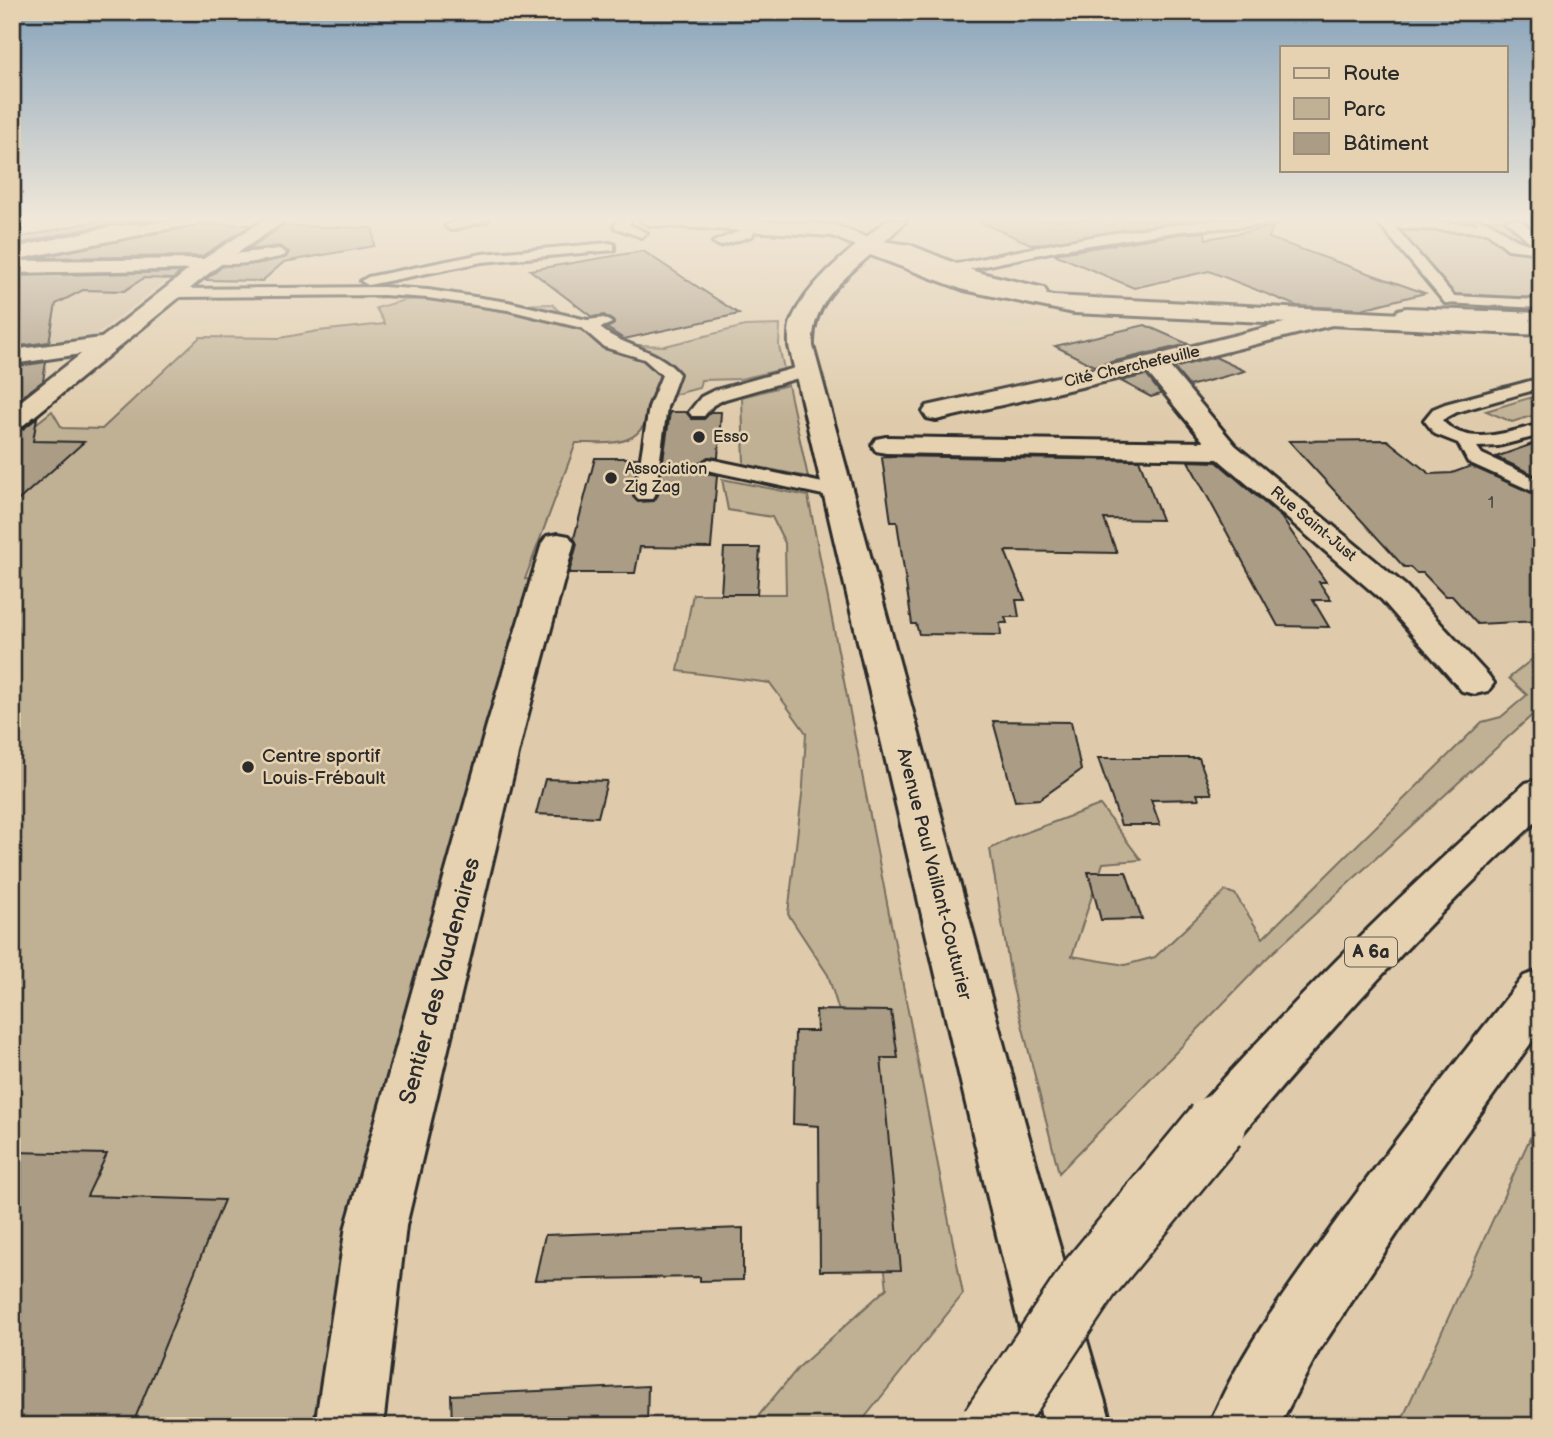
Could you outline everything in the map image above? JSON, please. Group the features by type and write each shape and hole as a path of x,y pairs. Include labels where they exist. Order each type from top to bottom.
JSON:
{"main road":[{"path":"12,421 180,287"},
{"name":"Avenue Paul Vaillant-Couturier","path":"828,287 802,321 801,346 806,370 1012,1180 1078,1426"},
{"path":"978,287 1034,300 1113,310 1541,328"},
{"path":"1007,287 1032,293 1116,303 1541,320"},
{"name":"Cité Cherchefeuille","path":"936,412 1153,363 1328,319"},
{"path":"12,357 108,344"},
{"name":"Rue Saint-Just","path":"1153,363 1225,451 1394,593 1475,683"},
{"path":"886,445 1225,451"},
{"name":"Sentier des Vaudenaires","path":"349,1426 376,1226 506,725 558,543"},
{"name":"A 6a","path":"991,1426 1090,1278 1304,1023 1394,928 1475,850 1541,793"},
{"path":"1242,1426 1296,1330 1420,1151 1541,990"}],"lane":[{"path":"315,292 339,287"},
{"path":"1439,287 1450,300 1541,304"},
{"path":"173,293 383,291 468,298 595,324 610,344 650,356 671,374 658,407 645,495"},
{"path":"698,412 707,401 719,395 806,370"},
{"path":"1541,383 1451,408 1435,415 1433,421 1438,428 1467,440 1498,442 1541,429"},
{"path":"1467,440 1468,448 1475,458 1541,489"},
{"path":"709,465 837,492"}],"shaded area":[{"path":"12,287 158,287 93,337 12,349"}],"green space":[{"path":"1431,287 1541,287 1541,307 1444,303"},
{"name":"Centre sportif Louis-Frébault","path":"428,299 495,305 552,304 574,326 614,344 665,346 745,326 780,325 779,346 784,369 740,379 701,380 699,388 654,400 643,427 626,440 576,443 525,579 537,580 320,1426 12,1426 12,443 52,411 62,428 102,429 200,337 280,338 385,324 376,308 405,300"},
{"path":"788,385 808,477 744,464 742,397"},
{"path":"1529,398 1541,402 1541,413 1512,422 1486,411"},
{"path":"722,479 808,496 963,1294 858,1426 750,1426 798,1368 887,1288 863,1090 828,975 788,914 803,786 806,733 770,683 678,671 693,594 786,594 785,543 772,517 728,510"},
{"path":"1541,652 1541,707 1268,957 1059,1173 1012,984 990,849 1011,838 1100,805 1141,860 1103,863 1072,956 1125,965 1155,957 1225,891 1235,894 1263,938 1482,722 1501,717 1527,695 1509,678"},
{"path":"1530,1138 1541,1165 1541,1426 1399,1426"}],"building":[{"path":"12,287 130,287 124,291 83,290 56,304 49,342 12,347"},
{"path":"553,287 698,287 739,314 624,339 607,328 614,324 613,321 604,315 592,317"},
{"path":"1249,287 1408,287 1425,293 1361,309 1297,306"},
{"path":"1145,325 1188,344 1094,366 1055,346"},
{"path":"1215,357 1245,371 1189,386 1174,368"},
{"path":"46,362 43,381 12,404 12,367"},
{"path":"1146,375 1161,394 1151,397 1121,381"},
{"path":"670,412 686,412 692,419 704,419 711,412 721,412 718,458 708,457 696,465 701,472 717,475 711,548 640,547 635,573 569,573 577,544 574,538 595,458 638,458 633,497 638,502 654,501 658,495"},
{"path":"37,418 33,441 84,442 12,506 12,431 23,429"},
{"path":"1387,440 1430,474 1452,473 1471,466 1541,497 1541,621 1477,624 1452,596 1445,596 1423,573 1416,573 1410,567 1404,567 1289,441"},
{"path":"1541,441 1541,478 1496,457"},
{"path":"882,458 1139,460 1162,520 1104,519 1117,553 1005,551 1025,600 1016,600 1019,617 1005,617 1007,623 1000,623 1001,635 919,634 916,624 912,624 897,522 891,522"},
{"path":"1188,461 1217,462 1281,517 1326,582 1319,582 1331,600 1313,600 1329,627 1278,626"},
{"path":"724,548 760,548 757,594 721,594"},
{"path":"993,721 1071,722 1081,770 1040,799 1015,801"},
{"path":"1098,758 1199,758 1212,794 1197,794 1199,799 1151,800 1160,825 1121,825"},
{"path":"545,779 607,781 598,817 536,814"},
{"path":"1088,872 1126,872 1142,919 1101,920"},
{"path":"816,1010 891,1011 898,1058 881,1058 901,1270 820,1271 819,1126 793,1124 795,1031 817,1031"},
{"path":"12,1152 107,1154 87,1196 224,1200 132,1426 12,1426"},
{"path":"743,1228 743,1280 700,1281 700,1277 535,1280 545,1235"},
{"path":"648,1386 647,1426 452,1426 451,1395"}],"place":[{"name":"Esso","path":"699,437"},
{"name":"Association Zig Zag","path":"611,478"},
{"name":"Centre sportif Louis-Frébault","path":"248,767"}]}
